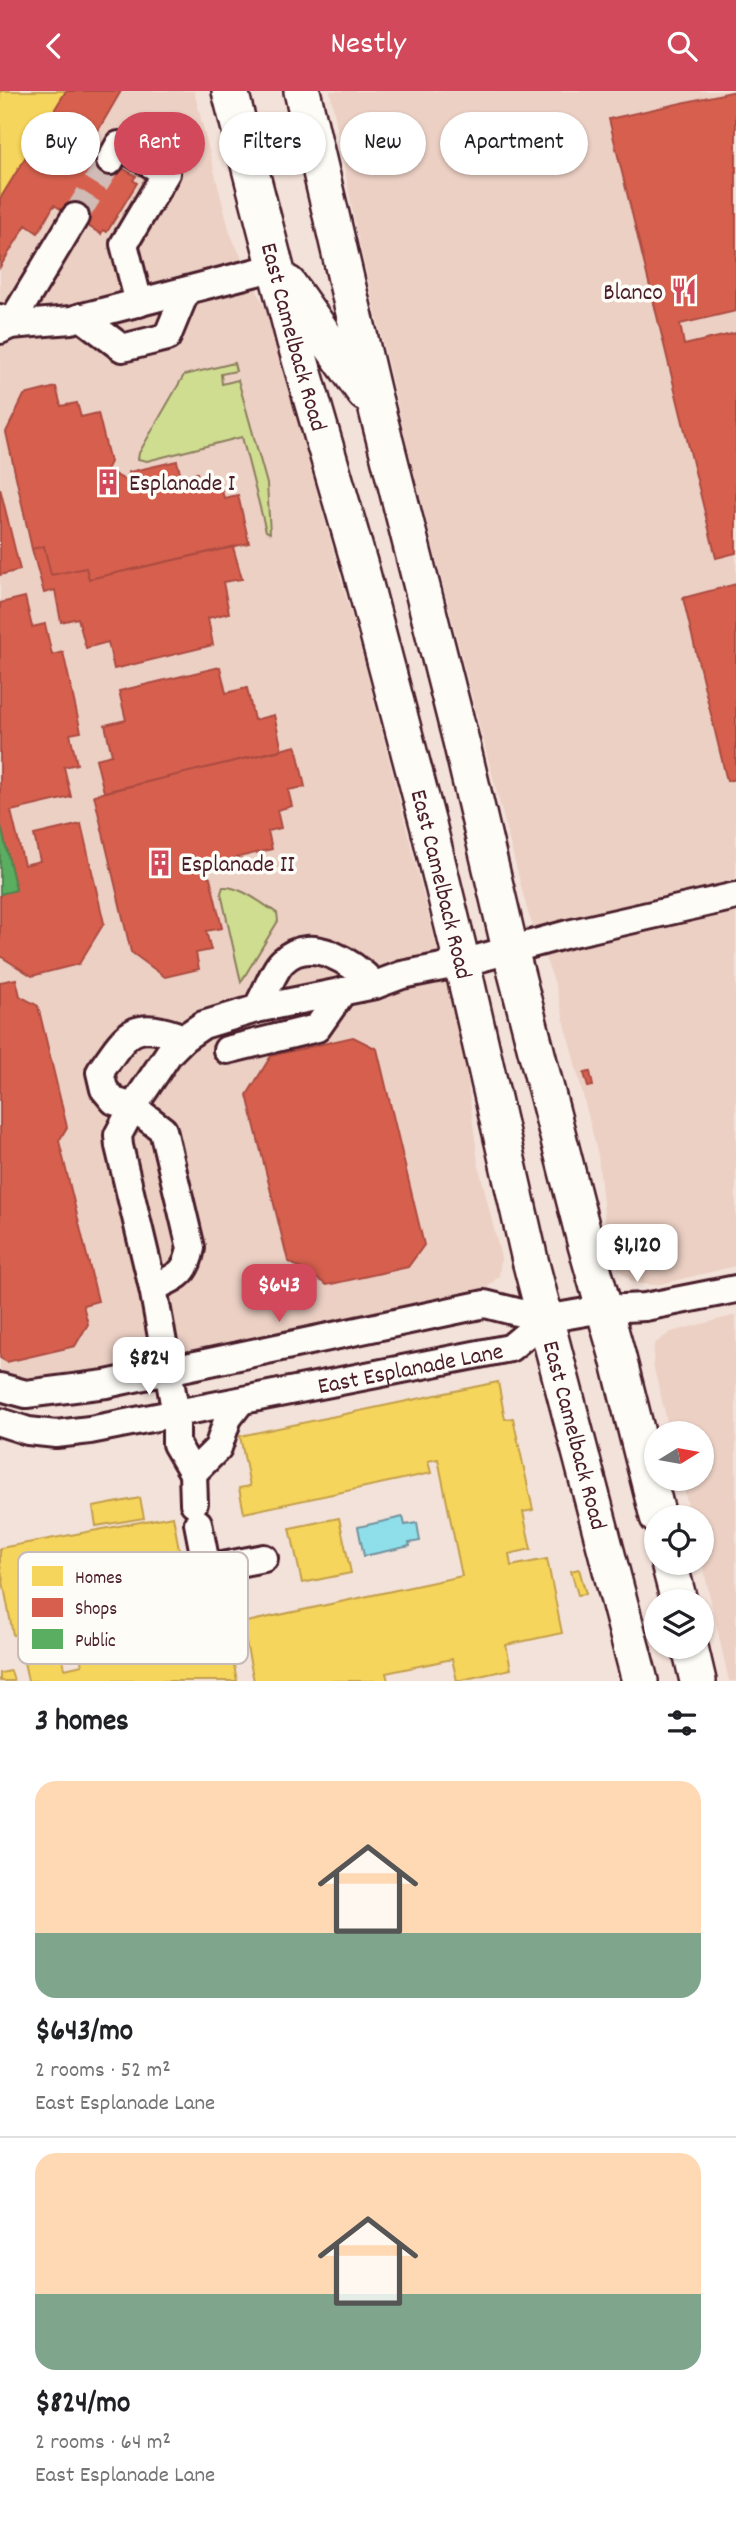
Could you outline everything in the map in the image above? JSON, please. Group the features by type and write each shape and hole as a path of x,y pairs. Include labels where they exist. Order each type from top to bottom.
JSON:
{"main road":[{"name":"East Camelback Road","path":"230,91 331,471 362,572 386,665 462,963 545,1319 640,1681"},
{"name":"East Camelback Road","path":"302,91 376,408 510,949 655,1505"},
{"path":"276,267 376,408"},
{"path":"693,1659 698,1681"}],"street":[{"path":"110,160 119,145 166,173 124,244 139,303"},
{"path":"3,324 75,217"},
{"path":"3,324 81,317 276,267"},
{"path":"81,317 122,348 167,337 186,291"},
{"path":"204,1552 196,1513 193,1473 176,1444 176,1414 153,1288 118,1135 169,1053 203,1025 256,1009 375,985 402,975 736,897"},
{"path":"256,1009 266,995 281,962 294,953 318,950 339,958 375,985"},
{"path":"227,1050 317,1028 343,991"},
{"path":"153,1288 179,1275 188,1264 191,1248 163,1130 133,1107 114,1101 104,1089 100,1072 125,1036 141,1030 163,1030 184,1038"},
{"path":"134,1206 179,1196"},
{"path":"545,1319 603,1309 645,1307 736,1289"},
{"name":"East Esplanade Lane","path":"0,1387 26,1394 63,1391 485,1304 545,1319"},
{"name":"East Esplanade Lane","path":"0,1422 28,1431 56,1434 117,1426 510,1348 545,1319"},
{"path":"193,1473 218,1448 228,1418 241,1401"},
{"path":"248,1561 264,1558"}],"shaded area":[{"path":"0,91 194,91 199,112 114,112 114,175 205,175 205,134 230,233 268,314 365,665 465,1058 478,1163 501,1258 499,1276 487,1288 37,1382 0,1372"},
{"path":"330,91 736,91 736,1266 656,1285 632,1282 613,1263 605,1224 598,1155 555,984 528,913 409,453 346,175 426,175 426,112 340,112 340,144"},
{"path":"736,1315 736,1681 729,1681 714,1615 714,1589 708,1589 705,1575 714,1575 714,1505 688,1505 684,1491 714,1491 714,1421 667,1421 653,1365 654,1344 671,1332"}],"green space":[{"path":"234,363 236,371 221,374 222,384 238,380 267,484 270,533 266,531 242,437 147,461 138,459 184,375"},
{"path":"223,887 244,892 277,913 278,921 241,982 221,893"}],"water":[{"path":"403,1517 405,1525 417,1523 420,1541 409,1543 410,1546 364,1556 358,1527"}],"building: Homes":[{"path":"0,91 66,91 53,112 21,112 21,165 0,199"},
{"path":"498,1382 505,1419 513,1418 533,1510 523,1512 531,1549 509,1554 511,1566 547,1559 562,1633 506,1645 511,1669 457,1681 452,1659 386,1673 388,1681 254,1681 248,1652 248,1622 462,1576 438,1459 428,1461 431,1473 244,1513 239,1488 250,1486 240,1436"},
{"path":"140,1498 144,1518 96,1526 93,1507"},
{"path":"173,1516 179,1552 18,1552 18,1634 13,1635 0,1565 0,1548"},
{"path":"339,1518 351,1573 302,1583 290,1528"},
{"path":"579,1569 586,1594 578,1595 571,1571"},
{"path":"24,1664 64,1664 65,1669 82,1665 234,1664 237,1681 28,1681"},
{"path":"11,1671 14,1681 0,1681 0,1673"}],"building: Shops":[{"path":"66,91 121,91 100,127 100,112 53,112"},
{"path":"736,91 736,311 680,324 684,345 736,333 736,553 716,558 609,119"},
{"path":"100,155 114,163 114,175 134,175 133,180 137,183 107,232 103,230 101,234 54,205 38,233 26,225 0,267 0,199 21,165 21,175 100,175"},
{"name":"Esplanade I","path":"56,387 61,406 77,403 81,417 98,413 110,462 106,470 125,480 129,472 177,461 181,477 197,473 200,488 220,483 224,498 238,495 249,543 89,579 86,568 51,575 44,546 32,549 6,432 24,395"},
{"path":"0,488 20,570 0,575"},
{"path":"44,546 51,575 86,568 89,579 233,547 242,579 223,582 229,613 208,618 213,645 114,669 108,642 86,648 78,618 61,622 55,590 44,593 32,549"},
{"path":"736,584 736,779 727,781 683,598"},
{"path":"25,597 32,627 45,624 52,655 63,652 81,732 70,734 77,764 64,767 71,797 11,811 24,865 40,861 34,835 81,824 104,923 79,964 32,976 0,956 0,894 16,890 0,822 0,603"},
{"path":"220,667 226,693 247,688 254,720 274,715 282,750 104,792 96,759 112,755 105,725 126,720 119,691"},
{"name":"Esplanade II","path":"296,746 305,787 288,790 292,806 277,810 281,828 268,831 272,849 223,861 215,855 203,874 210,878 222,928 206,931 211,950 196,953 199,969 165,977 131,952 94,795"},
{"path":"16,979 20,996 38,1006 67,1127 59,1141 98,1301 83,1305 88,1324 75,1346 7,1362 0,1358 0,982"},
{"path":"353,1037 377,1049 424,1245 408,1267 327,1285 288,1261 247,1095 271,1056"},
{"path":"590,1072 593,1086 588,1087 584,1073"}],"building: Public":[{"path":"0,822 16,890 0,894"}],"tunnel":[{"path":"75,217 110,161"}],"place":[{"name":"Blanco","path":"684,291"},
{"name":"Esplanade I","path":"108,482"},
{"name":"Esplanade II","path":"160,863"}]}
